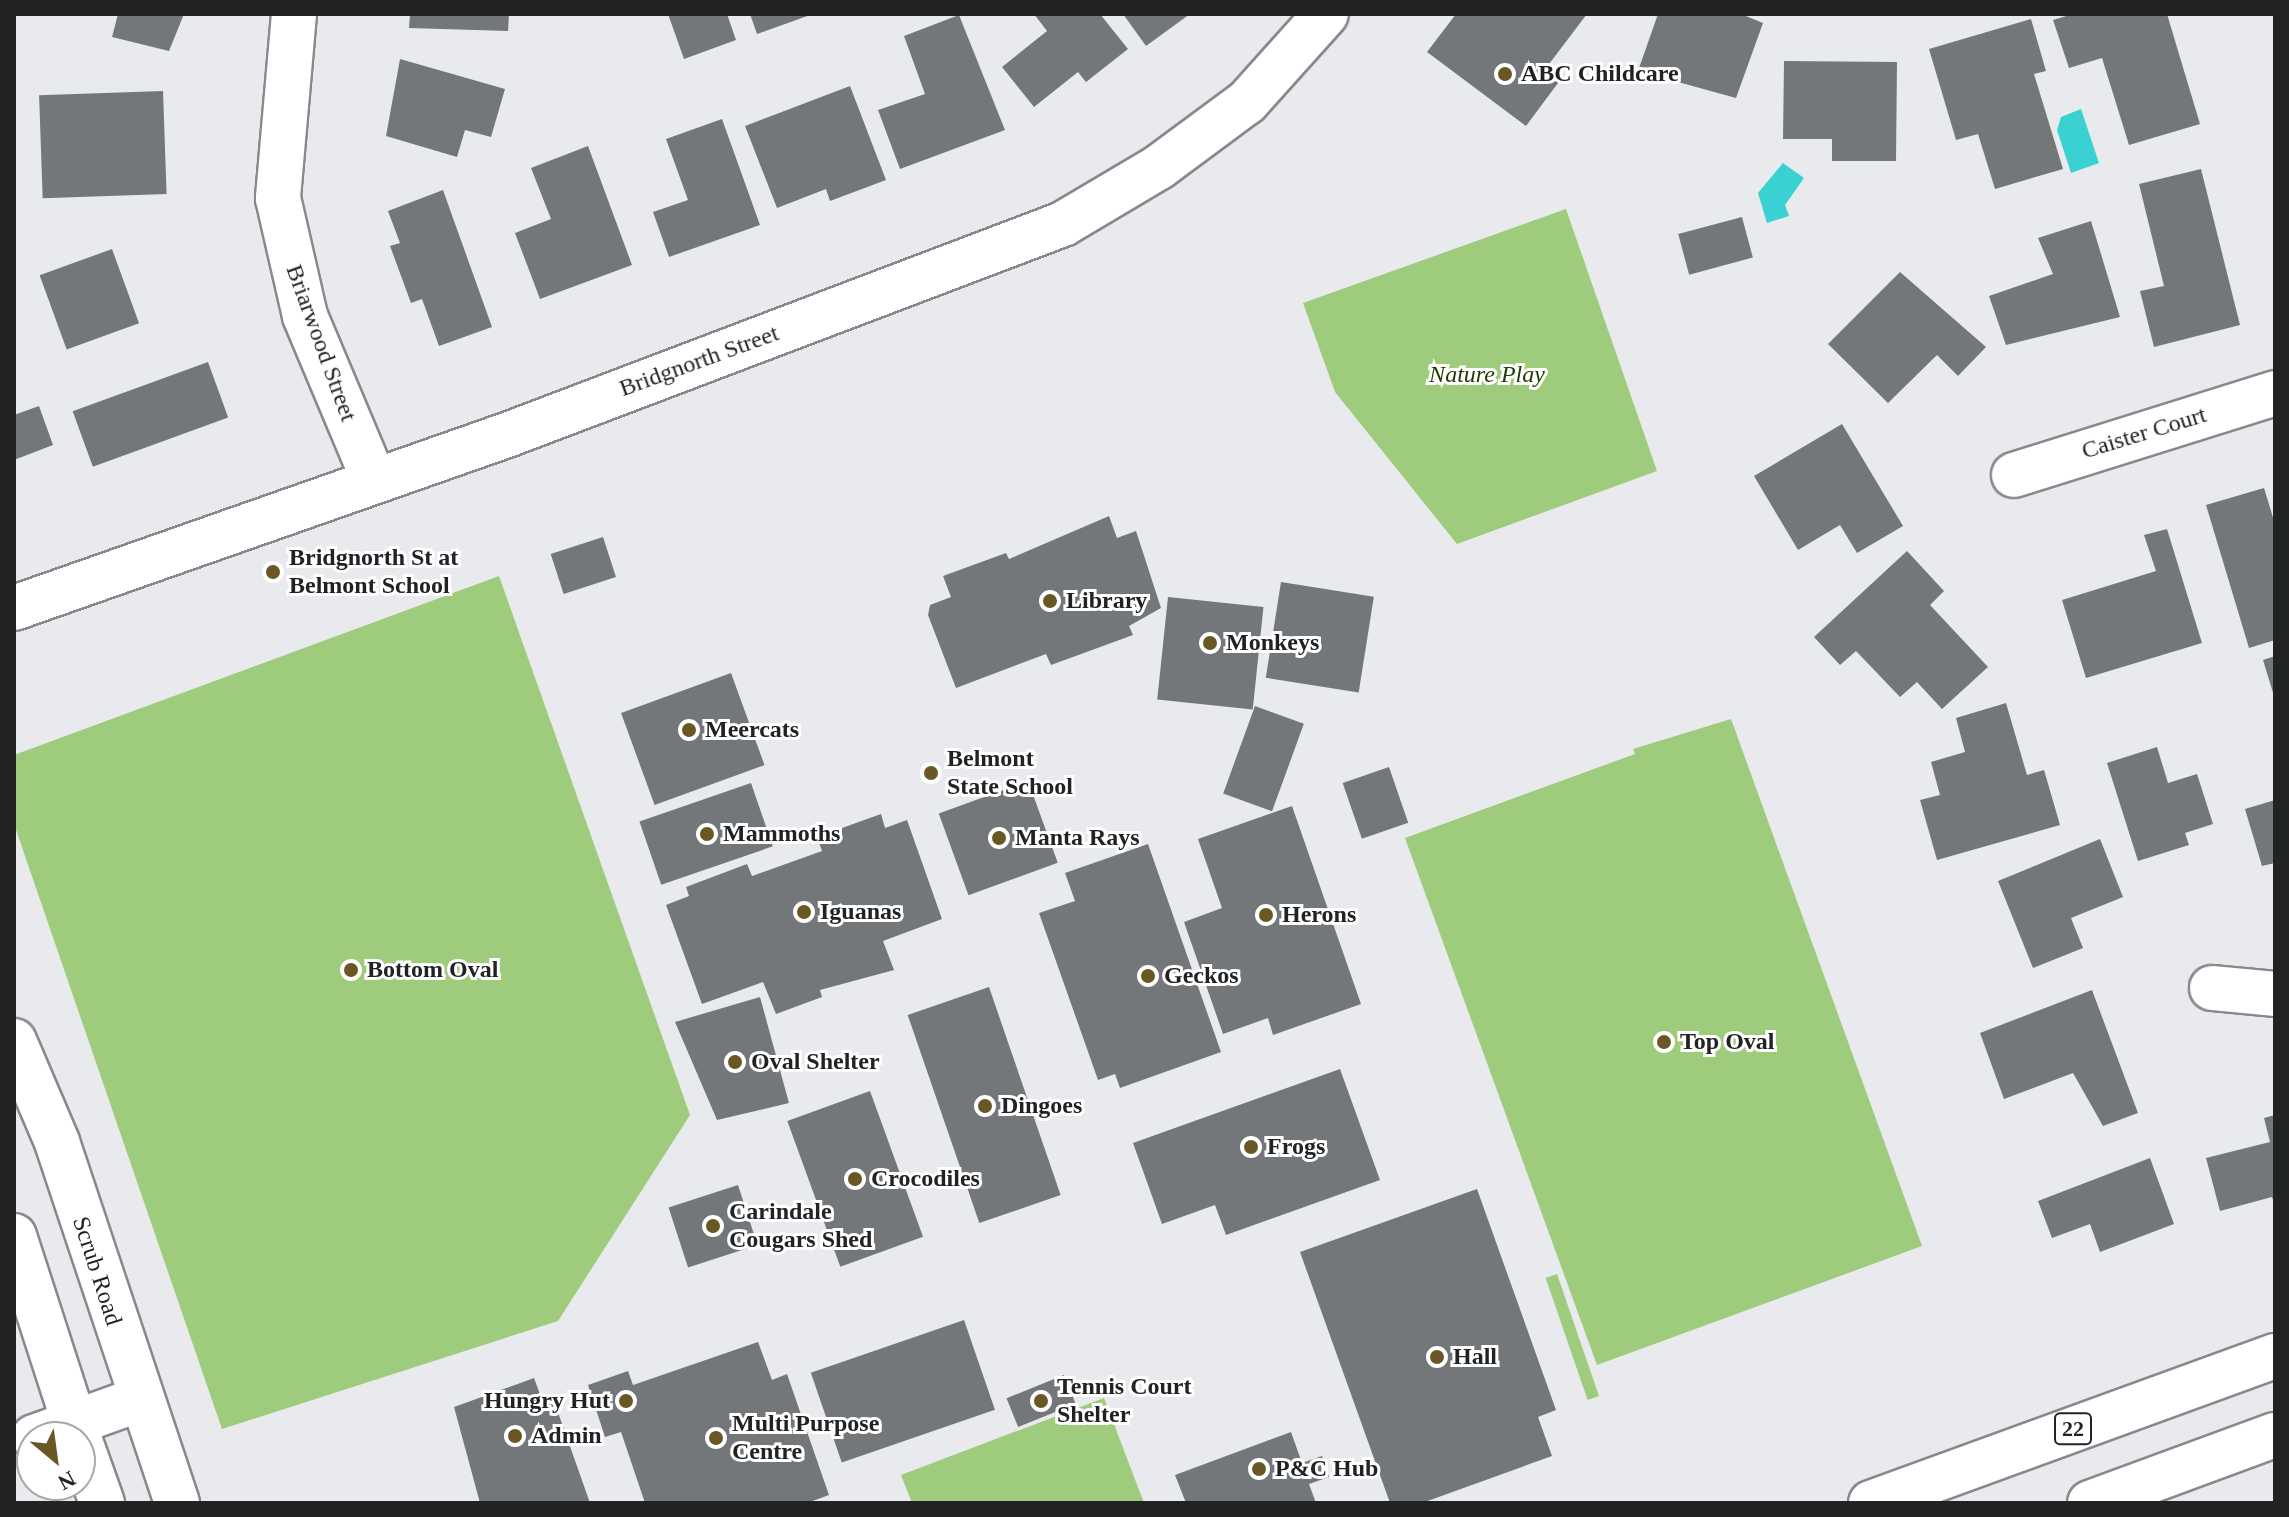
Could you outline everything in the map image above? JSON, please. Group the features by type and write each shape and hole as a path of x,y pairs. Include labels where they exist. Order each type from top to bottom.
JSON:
{"main road":[{"name":"Briarwood Street","path":"294,14 278,198 305,316 373,478"},
{"name":"Bridgnorth Street","path":"14,608 373,478 507,435 1063,224 1159,167 1247,102 1326,14"},
{"name":"Caister Court","path":"2014,475 2275,393"},
{"path":"2212,988 2275,994"},
{"name":"Scrub Road","path":"14,1041 57,1142 177,1503"},
{"path":"14,1236 57,1421"},
{"name":"22","path":"1871,1503 2275,1356"},
{"path":"91,1421 140,1399"},
{"path":"2090,1503 2275,1435"}],"green space":[{"name":"Nature Play","path":"1566,209 1657,471 1457,544 1335,392 1303,303"},
{"name":"Bottom Oval","path":"499,576 690,1115 558,1321 222,1429 14,824 14,755"},
{"name":"Top Oval","path":"1731,719 1922,1246 1597,1365 1405,838 1635,754 1633,749"},
{"path":"1557,1274 1599,1396 1588,1400 1546,1278"},
{"path":"1104,1398 1144,1503 912,1503 901,1475"}],"water":[{"path":"2081,109 2099,163 2071,173 2057,130 2061,117"},
{"path":"1783,163 1804,178 1785,205 1789,216 1767,223 1758,193"}],"building":[{"path":"118,14 184,14 169,51 112,37"},
{"path":"410,14 509,14 508,31 409,28"},
{"path":"668,14 727,14 736,40 684,59"},
{"path":"750,14 813,14 757,34"},
{"path":"1034,14 1100,14 1128,49 1086,82 1078,72 1034,107 1002,67 1047,31"},
{"path":"1123,14 1190,14 1146,46"},
{"name":"ABC Childcare","path":"1456,14 1587,14 1546,68 1561,79 1526,126 1427,52"},
{"path":"1658,14 1741,14 1763,23 1736,98 1638,71"},
{"path":"2073,14 2167,14 2200,124 2129,145 2102,58 2069,68 2053,20"},
{"path":"959,15 1005,130 900,169 878,110 925,94 904,36"},
{"path":"2031,19 2046,71 2034,74 2063,169 1995,189 1978,134 1956,140 1929,49"},
{"path":"400,59 505,89 491,137 465,130 457,157 386,136"},
{"path":"1784,61 1897,62 1896,161 1832,161 1832,139 1783,139"},
{"path":"850,86 886,180 830,201 826,189 777,208 745,126"},
{"path":"163,91 167,194 43,198 39,95"},
{"path":"722,119 760,225 669,257 653,212 688,200 666,139"},
{"path":"588,146 632,265 540,299 515,233 551,219 531,168"},
{"path":"2201,169 2240,325 2154,347 2140,291 2164,286 2139,184"},
{"path":"443,190 492,327 439,346 422,299 411,303 390,246 400,243 388,211"},
{"path":"1742,217 1753,258 1689,275 1678,234"},
{"path":"2091,221 2120,317 2006,345 1989,296 2053,274 2038,238"},
{"path":"112,249 139,323 67,350 40,275"},
{"path":"1900,272 1986,347 1958,376 1937,355 1888,403 1828,344"},
{"path":"208,362 228,417 93,467 73,411"},
{"path":"39,406 53,445 14,460 14,415"},
{"path":"1842,424 1903,526 1857,553 1840,525 1798,550 1754,476"},
{"path":"2264,488 2275,524 2275,640 2249,648 2206,505"},
{"name":"Library","path":"1109,516 1117,538 1136,531 1161,608 1129,626 1133,635 1051,665 1046,654 956,688 928,615 930,605 951,597 943,576 1006,553 1009,559"},
{"path":"2167,529 2202,643 2086,678 2062,600 2156,571 2144,535"},
{"path":"603,537 616,577 564,594 551,554"},
{"path":"1907,551 1944,591 1930,605 1988,667 1942,709 1917,682 1900,697 1856,651 1840,665 1814,637"},
{"path":"1281,582 1374,597 1359,693 1266,678"},
{"name":"Monkeys","path":"1168,597 1263,607 1253,709 1157,699"},
{"path":"2275,656 2275,696 2274,696 2263,660"},
{"name":"Meercats","path":"731,673 765,765 655,805 621,713"},
{"path":"2006,703 2027,775 2044,770 2060,825 1937,860 1920,800 1940,795 1931,762 1965,752 1956,718"},
{"path":"1255,706 1304,724 1272,811 1223,793"},
{"path":"2157,747 2168,783 2197,774 2213,824 2185,833 2189,845 2138,861 2107,763"},
{"path":"1389,767 1408,823 1362,839 1343,783"},
{"name":"Manta Rays","path":"1028,781 1058,863 968,895 939,813"},
{"name":"Mammoths","path":"751,783 773,846 661,885 639,821"},
{"path":"2275,800 2275,863 2262,866 2245,809"},
{"name":"Herons","path":"1292,806 1361,1004 1273,1035 1268,1018 1223,1034 1184,922 1222,908 1198,839"},
{"name":"Iguanas","path":"881,814 885,828 907,820 942,919 883,941 894,970 820,990 822,997 776,1014 763,982 702,1004 666,905 689,896 686,887 747,864 752,876 822,851 817,837"},
{"path":"2100,839 2123,897 2071,918 2083,948 2033,968 1998,881"},
{"name":"Geckos","path":"1148,844 1221,1052 1120,1088 1115,1074 1098,1080 1039,913 1075,901 1065,873"},
{"name":"Dingoes","path":"989,987 1061,1195 979,1223 908,1015"},
{"path":"2092,990 2138,1113 2103,1126 2073,1073 2004,1099 1980,1033"},
{"name":"Oval Shelter","path":"760,997 789,1103 717,1120 675,1022"},
{"name":"Frogs","path":"1340,1069 1380,1180 1226,1235 1215,1205 1162,1224 1133,1143"},
{"name":"Crocodiles","path":"870,1091 923,1237 840,1267 787,1121"},
{"path":"2275,1115 2275,1205 2272,1197 2220,1211 2206,1158 2270,1142 2264,1118"},
{"path":"2150,1158 2174,1224 2100,1252 2090,1224 2052,1238 2038,1201"},
{"name":"Carindale Cougars Shed","path":"738,1185 757,1245 688,1267 669,1208"},
{"name":"Hall","path":"1477,1189 1556,1410 1538,1417 1552,1456 1422,1503 1390,1503 1300,1252"},
{"path":"964,1320 995,1410 842,1463 811,1373"},
{"name":"Multi Purpose Centre","path":"758,1342 772,1380 787,1374 829,1495 807,1503 645,1503 621,1432 605,1437 588,1385 628,1371 633,1385"},
{"name":"Tennis Court Shelter","path":"1064,1375 1076,1404 1018,1427 1007,1398"},
{"name":"Admin","path":"534,1378 544,1405 554,1401 590,1503 480,1503 454,1407"},
{"name":"P&C Hub","path":"1291,1432 1302,1463 1322,1456 1329,1477 1309,1484 1316,1503 1186,1503 1175,1475"}],"place":[{"name":"ABC Childcare","path":"1505,74"},
{"name":"Bridgnorth St at Belmont School","path":"273,572"},
{"name":"Library","path":"1050,601"},
{"name":"Monkeys","path":"1210,643"},
{"name":"Meercats","path":"689,730"},
{"name":"Belmont State School","path":"931,773"},
{"name":"Mammoths","path":"707,834"},
{"name":"Manta Rays","path":"999,838"},
{"name":"Iguanas","path":"804,912"},
{"name":"Herons","path":"1266,915"},
{"name":"Bottom Oval","path":"351,970"},
{"name":"Geckos","path":"1148,976"},
{"name":"Top Oval","path":"1664,1042"},
{"name":"Oval Shelter","path":"735,1062"},
{"name":"Dingoes","path":"985,1106"},
{"name":"Frogs","path":"1251,1147"},
{"name":"Crocodiles","path":"855,1179"},
{"name":"Carindale Cougars Shed","path":"713,1226"},
{"name":"Hall","path":"1437,1357"},
{"name":"Hungry Hut","path":"626,1401"},
{"name":"Tennis Court Shelter","path":"1041,1401"},
{"name":"Admin","path":"515,1436"},
{"name":"Multi Purpose Centre","path":"716,1438"},
{"name":"P&C Hub","path":"1259,1469"}]}
